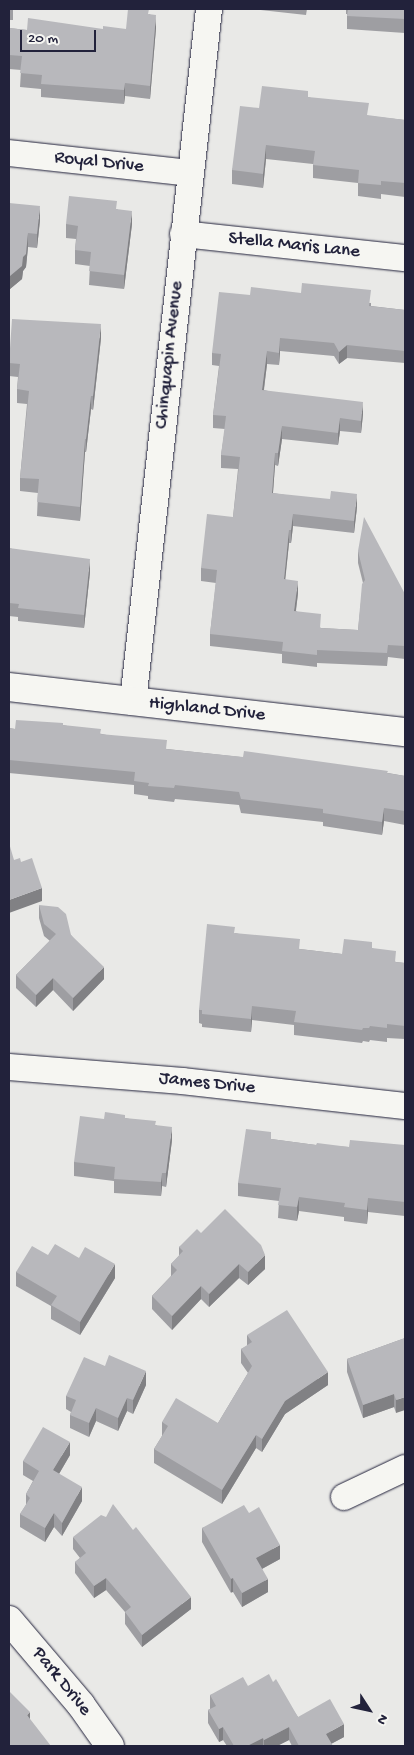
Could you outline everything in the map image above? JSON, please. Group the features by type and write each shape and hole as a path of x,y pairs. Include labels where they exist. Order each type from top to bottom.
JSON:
{"street":[{"name":"Chinquapin Avenue","path":"133,702 209,9"},
{"name":"Royal Drive","path":"9,153 190,173"},
{"name":"Stella Maris Lane","path":"183,234 405,258"},
{"name":"Highland Drive","path":"9,687 405,732"},
{"name":"James Drive","path":"9,1067 182,1081 405,1106"},
{"path":"344,1497 405,1468"},
{"name":"Park Drive","path":"9,1620 81,1704 110,1746"}],"building":[{"path":"128,9 149,9 148,14 156,15 150,86 125,83 124,90 41,84 42,75 20,73 22,56 9,55 9,28 27,30 28,18 103,29 103,26 126,29"},
{"path":"348,9 405,9 405,19 347,16"},
{"path":"262,86 308,91 308,97 369,103 367,115 405,120 405,183 381,181 381,185 358,183 359,170 313,165 315,151 266,145 263,174 232,170 240,106 259,108"},
{"path":"69,196 117,201 116,209 132,211 124,275 89,271 91,252 75,250 78,226 66,224"},
{"path":"9,203 40,206 37,234 28,233 26,254 23,257 22,266 10,276 9,276"},
{"path":"302,283 371,290 369,306 405,310 405,351 347,345 339,352 334,343 280,338 279,353 267,351 262,390 363,402 361,421 340,418 338,433 282,426 278,453 275,453 272,493 330,499 331,491 357,494 354,521 293,514 291,530 289,530 284,579 298,581 294,611 321,614 320,628 358,630 362,584 365,580 358,551 364,517 405,594 405,646 388,645 387,653 317,650 317,655 282,651 283,642 210,634 217,570 201,568 207,514 233,517 240,457 221,455 226,416 213,415 221,354 212,353 219,292 250,295 251,287 301,293"},
{"path":"12,319 101,324 93,396 91,396 85,439 80,507 37,502 39,479 20,478 29,391 17,389 20,364 9,363"},
{"path":"9,548 90,559 84,615 18,608 19,604 9,603"},
{"path":"16,720 63,723 63,725 101,729 100,734 167,740 166,749 243,757 244,751 388,771 387,773 405,776 405,811 384,808 382,822 323,813 323,809 241,799 239,792 175,785 174,788 148,786 149,783 134,781 135,772 9,760 9,728 15,729"},
{"path":"9,843 14,860 20,858 21,862 32,858 42,888 9,900"},
{"path":"39,905 58,907 66,914 71,935 104,967 73,998 53,978 36,995 16,975 56,934 44,924"},
{"path":"207,924 235,927 234,933 300,939 299,949 342,954 344,939 372,942 372,948 396,951 395,962 405,963 405,1026 387,1024 387,1028 370,1026 362,1030 294,1022 296,1011 252,1006 251,1019 202,1014 202,1010 199,1010"},
{"path":"105,1112 125,1115 125,1118 156,1121 155,1125 172,1127 166,1173 162,1173 161,1182 114,1179 115,1167 74,1162 80,1116 104,1119"},
{"path":"246,1129 271,1132 271,1139 316,1145 317,1143 349,1147 350,1140 405,1145 405,1202 368,1198 367,1210 344,1207 345,1203 299,1197 297,1207 278,1205 281,1188 238,1183"},
{"path":"225,1209 261,1245 265,1255 248,1272 239,1264 209,1294 201,1286 172,1316 152,1296 177,1270 171,1264 183,1251 179,1247 197,1229 201,1233"},
{"path":"55,1244 79,1258 85,1247 115,1264 80,1322 51,1305 57,1296 16,1272 32,1246 48,1255"},
{"path":"287,1310 328,1372 285,1401 262,1439 256,1435 222,1490 154,1449 168,1426 162,1422 176,1398 218,1423 252,1366 241,1349 252,1342 247,1335"},
{"path":"405,1338 405,1397 396,1400 394,1394 363,1405 347,1359"},
{"path":"109,1355 146,1371 133,1400 127,1398 118,1418 96,1408 89,1423 70,1415 76,1400 66,1396 84,1357 105,1366"},
{"path":"43,1427 70,1442 53,1470 82,1487 62,1523 54,1513 45,1528 20,1514 30,1498 26,1494 39,1471 23,1461"},
{"path":"113,1504 133,1530 136,1527 191,1597 142,1635 125,1612 131,1607 106,1578 94,1586 75,1562 86,1553 73,1537 101,1515 106,1517"},
{"path":"244,1505 249,1513 259,1507 280,1545 256,1558 268,1579 242,1593 233,1578 231,1579 202,1528"},
{"path":"269,1674 273,1682 276,1679 298,1717 330,1699 344,1724 326,1734 333,1746 299,1746 289,1727 264,1740 263,1738 247,1746 234,1746 223,1727 219,1729 208,1710 216,1706 210,1695 243,1677 248,1686"},
{"path":"9,1691 30,1712 27,1715 51,1746 9,1746"}]}
